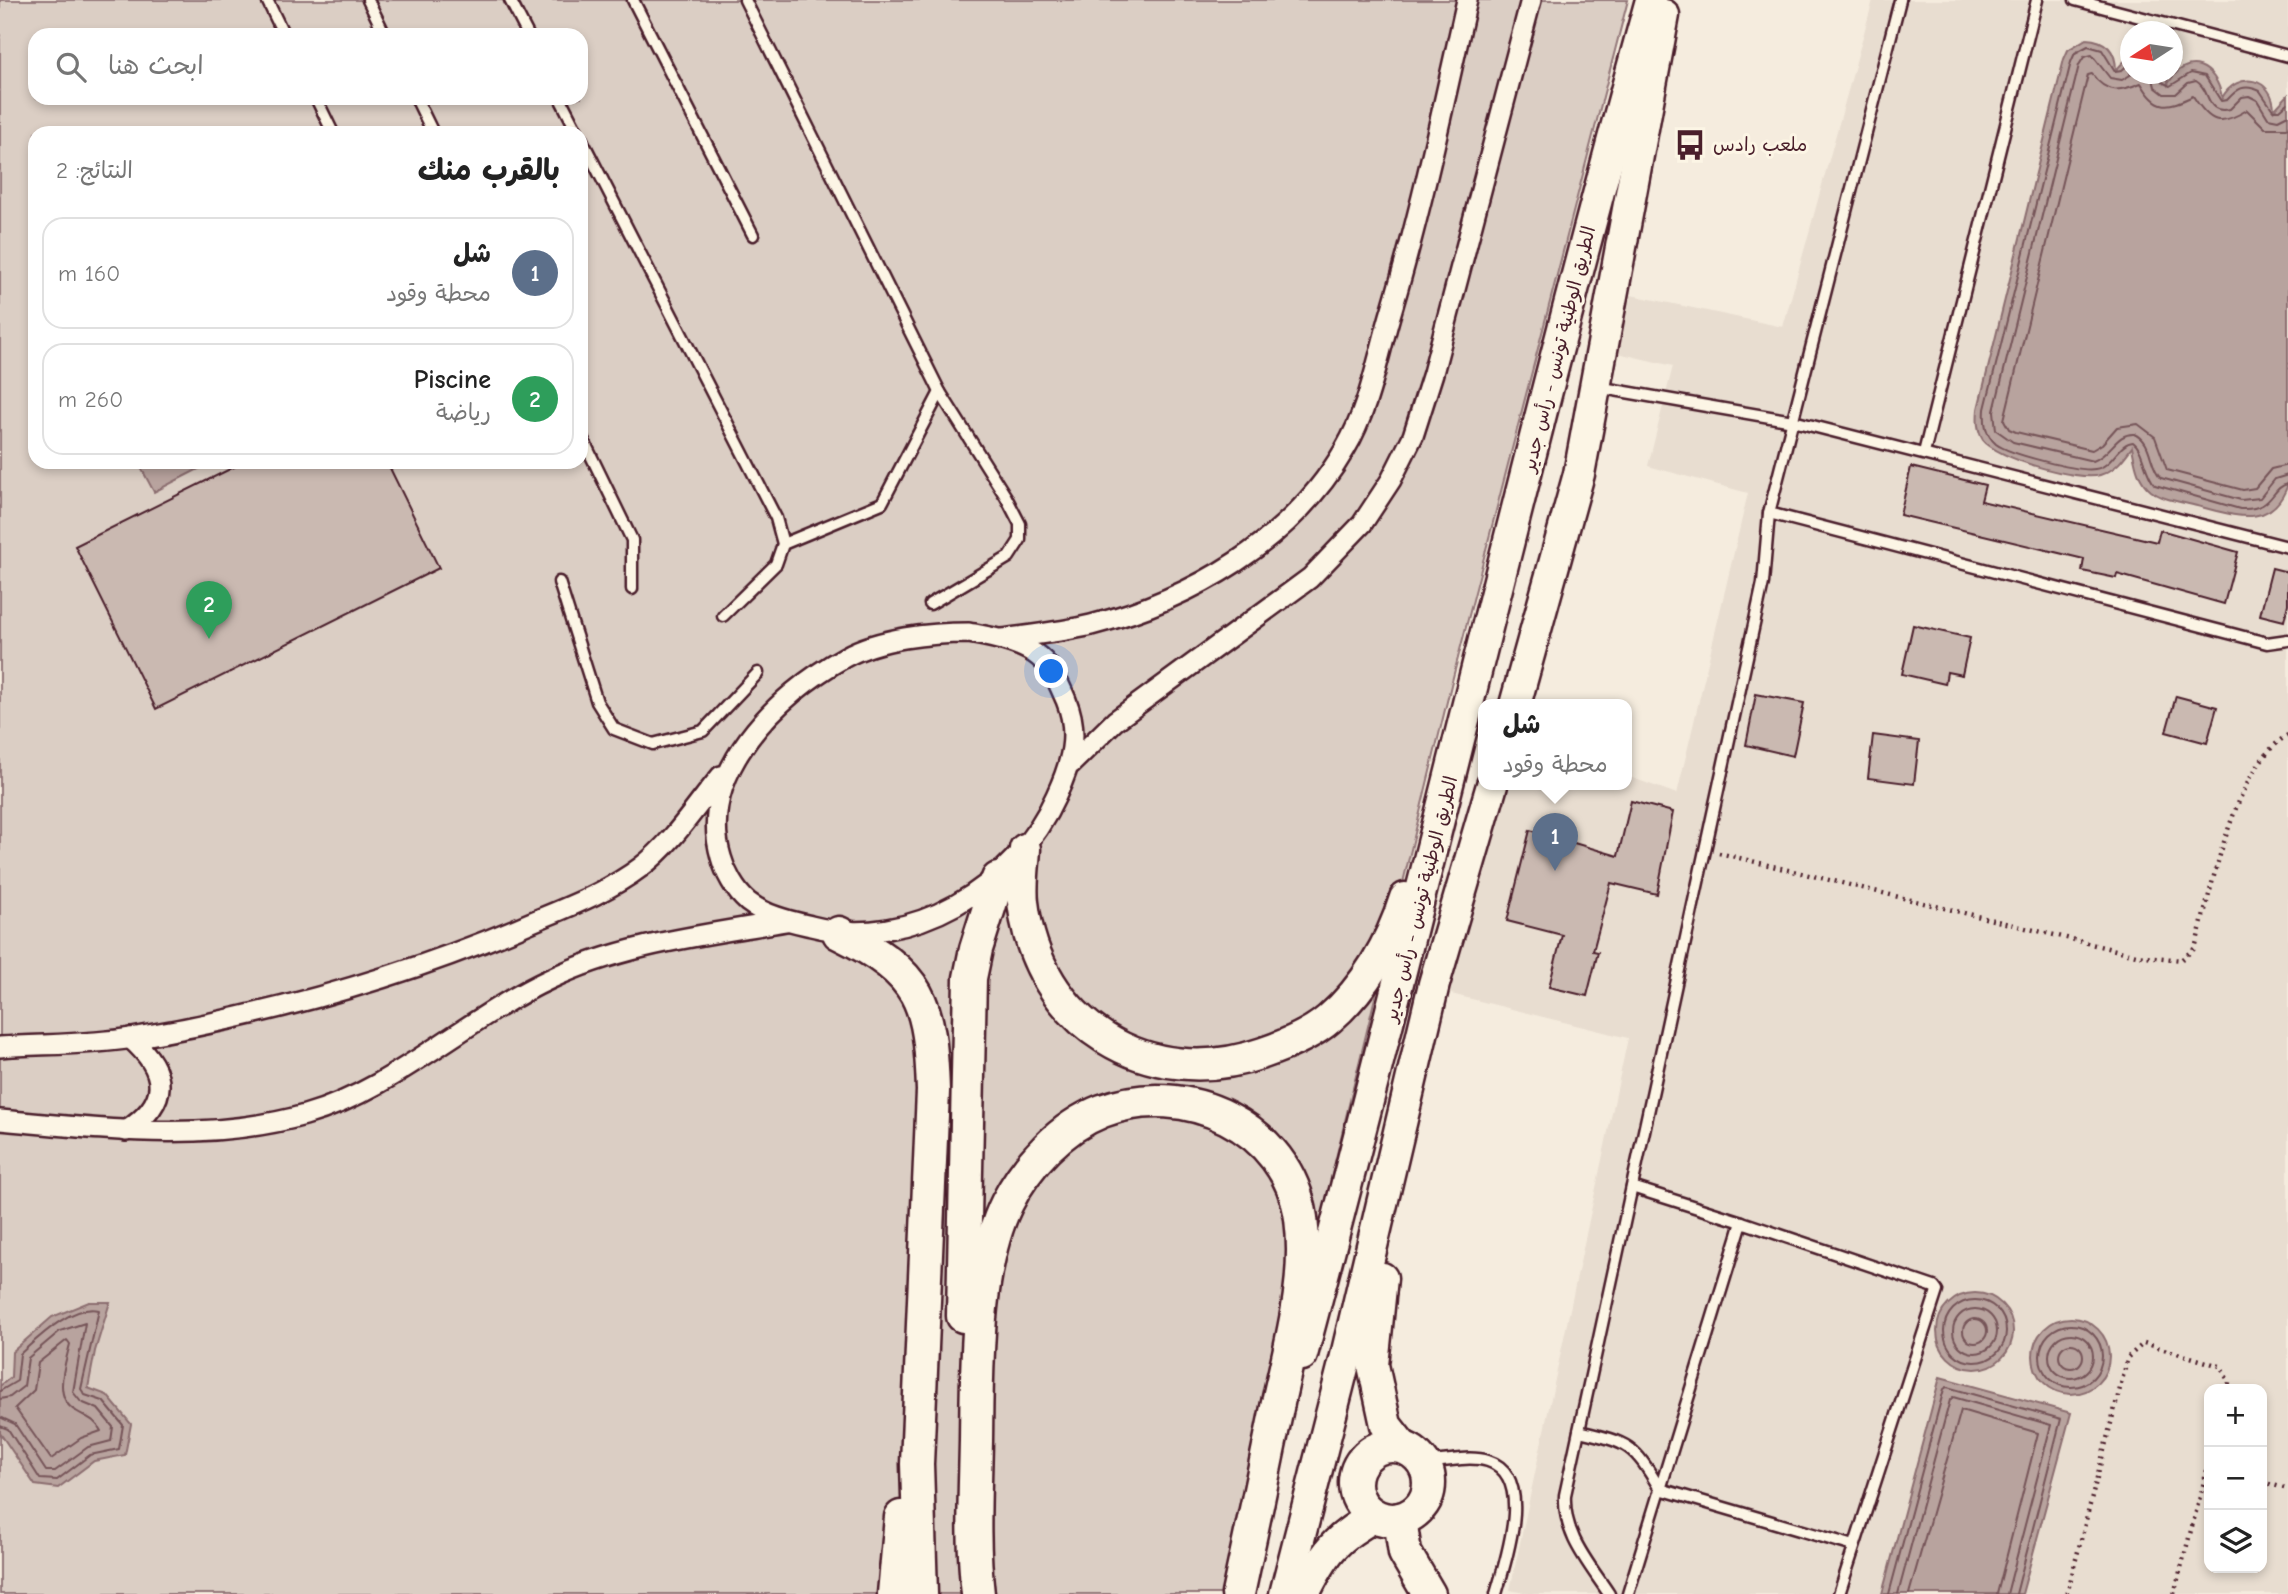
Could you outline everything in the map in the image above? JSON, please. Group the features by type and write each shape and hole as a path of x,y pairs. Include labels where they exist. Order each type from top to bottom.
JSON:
{"highway":[{"path":"960,1594 956,1528 970,978 976,949 998,879"},
{"path":"839,933 879,953 902,972 924,1012 932,1040 933,1091 917,1464 921,1594"},
{"path":"978,1594 974,1517 978,1368 989,1256 996,1227 1007,1202 1034,1162 1073,1126 1102,1111 1126,1104 1157,1101 1208,1108 1227,1115 1248,1129 1268,1148 1285,1173 1296,1192 1301,1219 1302,1292 1239,1594"},
{"path":"894,1594 922,1342"},
{"path":"1390,1446 1413,1455 1429,1479 1426,1497 1415,1511 1388,1517 1365,1507 1358,1496 1355,1482 1358,1468 1377,1449 1390,1446"},
{"path":"1388,1517 1429,1594"}],"main road":[{"name":"الطريق الوطنية تونس - رأس جدير","path":"1239,1594 1461,739 1611,144 1651,0"},
{"name":"الطريق الوطنية تونس - رأس جدير","path":"1517,699 1579,474 1597,387 1616,265 1639,163 1667,0"},
{"path":"1025,849 1022,901 1038,963 1046,981 1078,1020 1100,1037 1157,1060 1219,1063 1248,1058 1301,1038 1328,1020 1370,971 1400,915 1461,739"},
{"name":"الطريق الوطنية تونس - رأس جدير","path":"1285,1594 1348,1347 1434,984 1491,790"},
{"path":"1402,1111 1403,1170 1381,1286 1373,1365 1386,1425 1413,1455"},
{"path":"1304,1594 1325,1554 1346,1533 1388,1517"}],"street":[{"path":"1000,639 1089,625 1162,602 1245,557 1283,524 1321,485 1346,447 1366,400 1411,244 1467,0"},
{"path":"737,756 718,798 714,835 725,872 746,900 765,912 839,933 895,929 933,916 998,879 1025,849 1048,815 1071,764 1115,721 1310,578 1362,524 1391,480 1412,436 1433,373 1531,0"},
{"path":"0,1047 130,1038 294,1004 402,974 574,904 619,882 643,866 778,706 808,679 848,655 914,635 969,633 1000,639 1033,653 1054,672 1073,719 1071,764"},
{"path":"0,1120 126,1131 229,1131 325,1109 376,1085 464,1026 561,974 596,960 648,946 789,920"},
{"path":"126,1131 153,1111 160,1092 157,1069 147,1053 130,1038"}],"lane":[{"path":"267,0 281,28"},
{"path":"368,0 382,28"},
{"path":"510,0 524,28"},
{"path":"633,0 753,235"},
{"path":"745,0 940,392 1020,524 1020,540 1009,557 930,604"},
{"path":"1609,1594 1570,1536 1564,1514 1579,1431 1763,583 1769,513 1900,0"},
{"path":"1924,453 2037,0"},
{"path":"2075,0 2288,56"},
{"path":"319,105 330,126"},
{"path":"419,105 430,126"},
{"path":"564,105 574,126"},
{"path":"588,152 776,518 783,544 776,564 723,616"},
{"path":"1597,387 1793,421 2288,547"},
{"path":"783,544 882,503 940,392"},
{"path":"588,449 632,540 632,589"},
{"path":"1769,513 2267,643 2288,640"},
{"path":"559,582 597,702 614,729 653,744 703,731 758,673"},
{"path":"1632,1187 1934,1287 1937,1291 1839,1594"},
{"path":"1628,1594 1742,1222"},
{"path":"1579,1431 1622,1441 1632,1448 1660,1489 1854,1546"},
{"path":"1413,1455 1488,1461 1508,1480 1516,1510 1496,1594"}],"path":[{"path":"1705,850 2136,955 2181,960 2195,948 2240,794 2277,741 2288,735"},
{"path":"2067,1594 2128,1357 2144,1343 2220,1366 2229,1384"},
{"path":"2174,1594 2204,1483"},
{"path":"2267,1483 2288,1489"}],"shaded area":[{"path":"0,0 1628,0 1451,685 1230,1594 0,1594"},
{"path":"1873,0 2288,0 2288,1594 1529,1594 1510,1590 1628,1038 1439,991 1491,790 1632,790 1632,778 1677,794 1748,493 1648,466 1673,366 1618,353 1631,295 1783,327"}],"water":[{"path":"2086,39 2104,44 2112,52 2116,70 2120,66 2120,84 2183,84 2183,68 2192,65 2208,71 2219,87 2222,98 2236,83 2245,81 2262,84 2268,90 2274,110 2288,95 2288,484 2281,499 2272,509 2262,514 2250,516 2225,513 2156,494 2146,487 2140,476 2132,447 2119,464 2106,473 2089,476 2057,472 2020,461 1991,447 1983,440 1978,409 2068,50"},
{"path":"142,469 198,469 154,492"},
{"path":"1968,1293 1982,1293 1996,1299 2007,1310 2013,1331 2010,1346 2002,1358 1982,1369 1968,1369 1954,1363 1943,1352 1937,1338 1937,1324 1943,1310 1954,1299"},
{"path":"89,1302 110,1302 95,1351 88,1388 107,1395 131,1424 125,1455 94,1461 58,1488 35,1485 0,1433 0,1386 11,1377 12,1352 52,1317"},
{"path":"2064,1318 2078,1318 2092,1324 2103,1335 2109,1356 2106,1371 2098,1383 2078,1394 2064,1394 2050,1388 2039,1377 2033,1363 2033,1349 2039,1335 2050,1324"},
{"path":"1940,1377 2071,1413 2022,1594 1882,1594"}],"building":[{"path":"1911,467 1985,485 1981,501 2157,542 2160,530 2238,552 2224,604 2117,574 2116,578 2082,571 2084,559 1900,515"},
{"path":"230,469 390,469 439,568 156,709 75,546"},
{"path":"2272,568 2288,572 2288,604 2284,621 2260,615"},
{"path":"1913,625 1970,638 1962,675 1947,672 1945,684 1902,674"},
{"path":"1756,694 1804,703 1793,756 1746,745"},
{"path":"2176,696 2217,707 2207,743 2166,732"},
{"path":"1873,735 1919,741 1914,784 1868,778"},
{"path":"1631,801 1673,812 1657,894 1611,883 1593,951 1598,952 1587,996 1549,987 1562,935 1507,921 1530,830 1618,856"}],"place":[{"name":"ملعب رادس","path":"1690,145"},
{"name":"Piscine","path":"209,639"},
{"name":"شل","path":"1555,871"}]}
